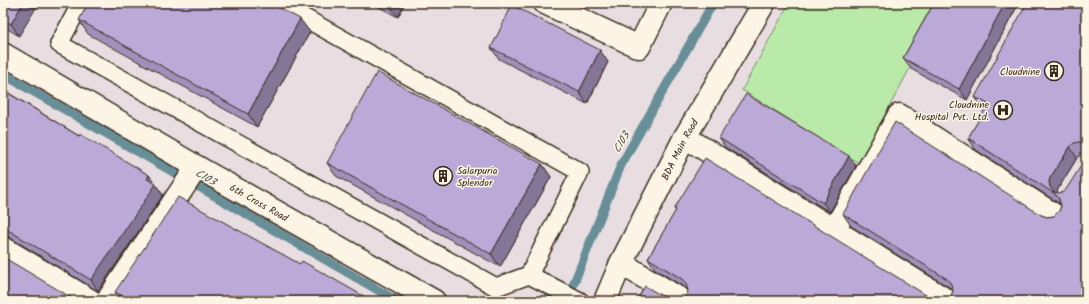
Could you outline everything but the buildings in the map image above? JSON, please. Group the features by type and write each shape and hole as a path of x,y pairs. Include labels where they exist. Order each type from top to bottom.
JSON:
{"street":[{"path":"545,3 639,47 661,3"},
{"name":"BDA Main Road","path":"606,301 621,263 685,137 764,3"},
{"name":"6th Cross Road","path":"3,54 197,167 434,301"},
{"path":"834,230 899,115 1056,216"},
{"path":"685,137 948,301"},
{"path":"107,301 197,167"},
{"path":"3,248 91,301"},
{"path":"621,263 683,301"}],"lane":[{"path":"81,3 59,44 496,287 529,275 580,172 278,3"},
{"path":"529,275 580,301"}],"green space":[{"path":"789,3 945,3 859,163 742,90"}],"waterway":[{"name":"C103","path":"568,298 621,165 713,3"},
{"name":"C103","path":"3,74 397,301"}],"place":[{"name":"Cloudnine","path":"1054,71"},
{"name":"Cloudnine Hospital Pvt. Ltd.","path":"1003,110"},
{"name":"Salarpuria Splendor","path":"443,176"}]}
